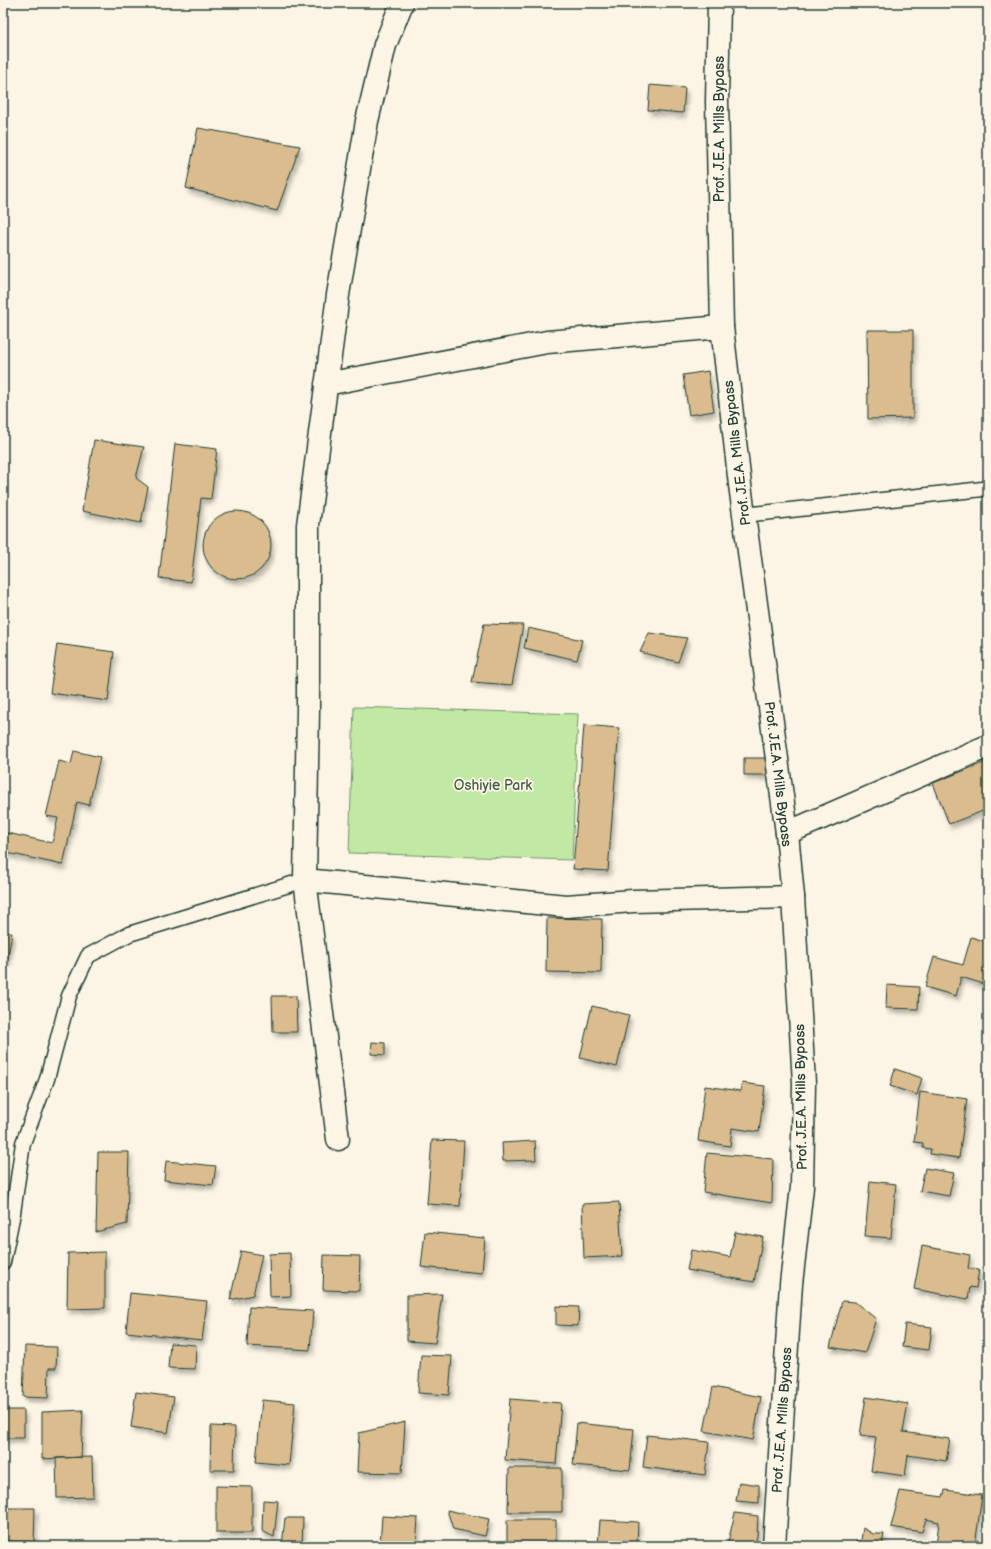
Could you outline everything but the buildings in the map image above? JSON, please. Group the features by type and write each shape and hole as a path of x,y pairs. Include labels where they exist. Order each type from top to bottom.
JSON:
{"street":[{"path":"338,1139 305,880 308,526 338,295 367,122 384,45 402,3"},
{"name":"Prof. J.E.A. Mills Bypass","path":"719,3 717,101 722,327 744,515 793,897 804,1083 802,1187 791,1284 774,1546"},
{"path":"326,384 547,342 722,327"},
{"path":"786,833 988,746"},
{"path":"305,880 566,906 633,901 793,897"}],"lane":[{"path":"744,515 983,489"},
{"path":"3,1262 13,1213 23,1143 47,1079 69,996 88,956 129,934 305,880"}],"green space":[{"name":"Oshiyie Park","path":"354,707 578,714 572,860 349,853"}]}
